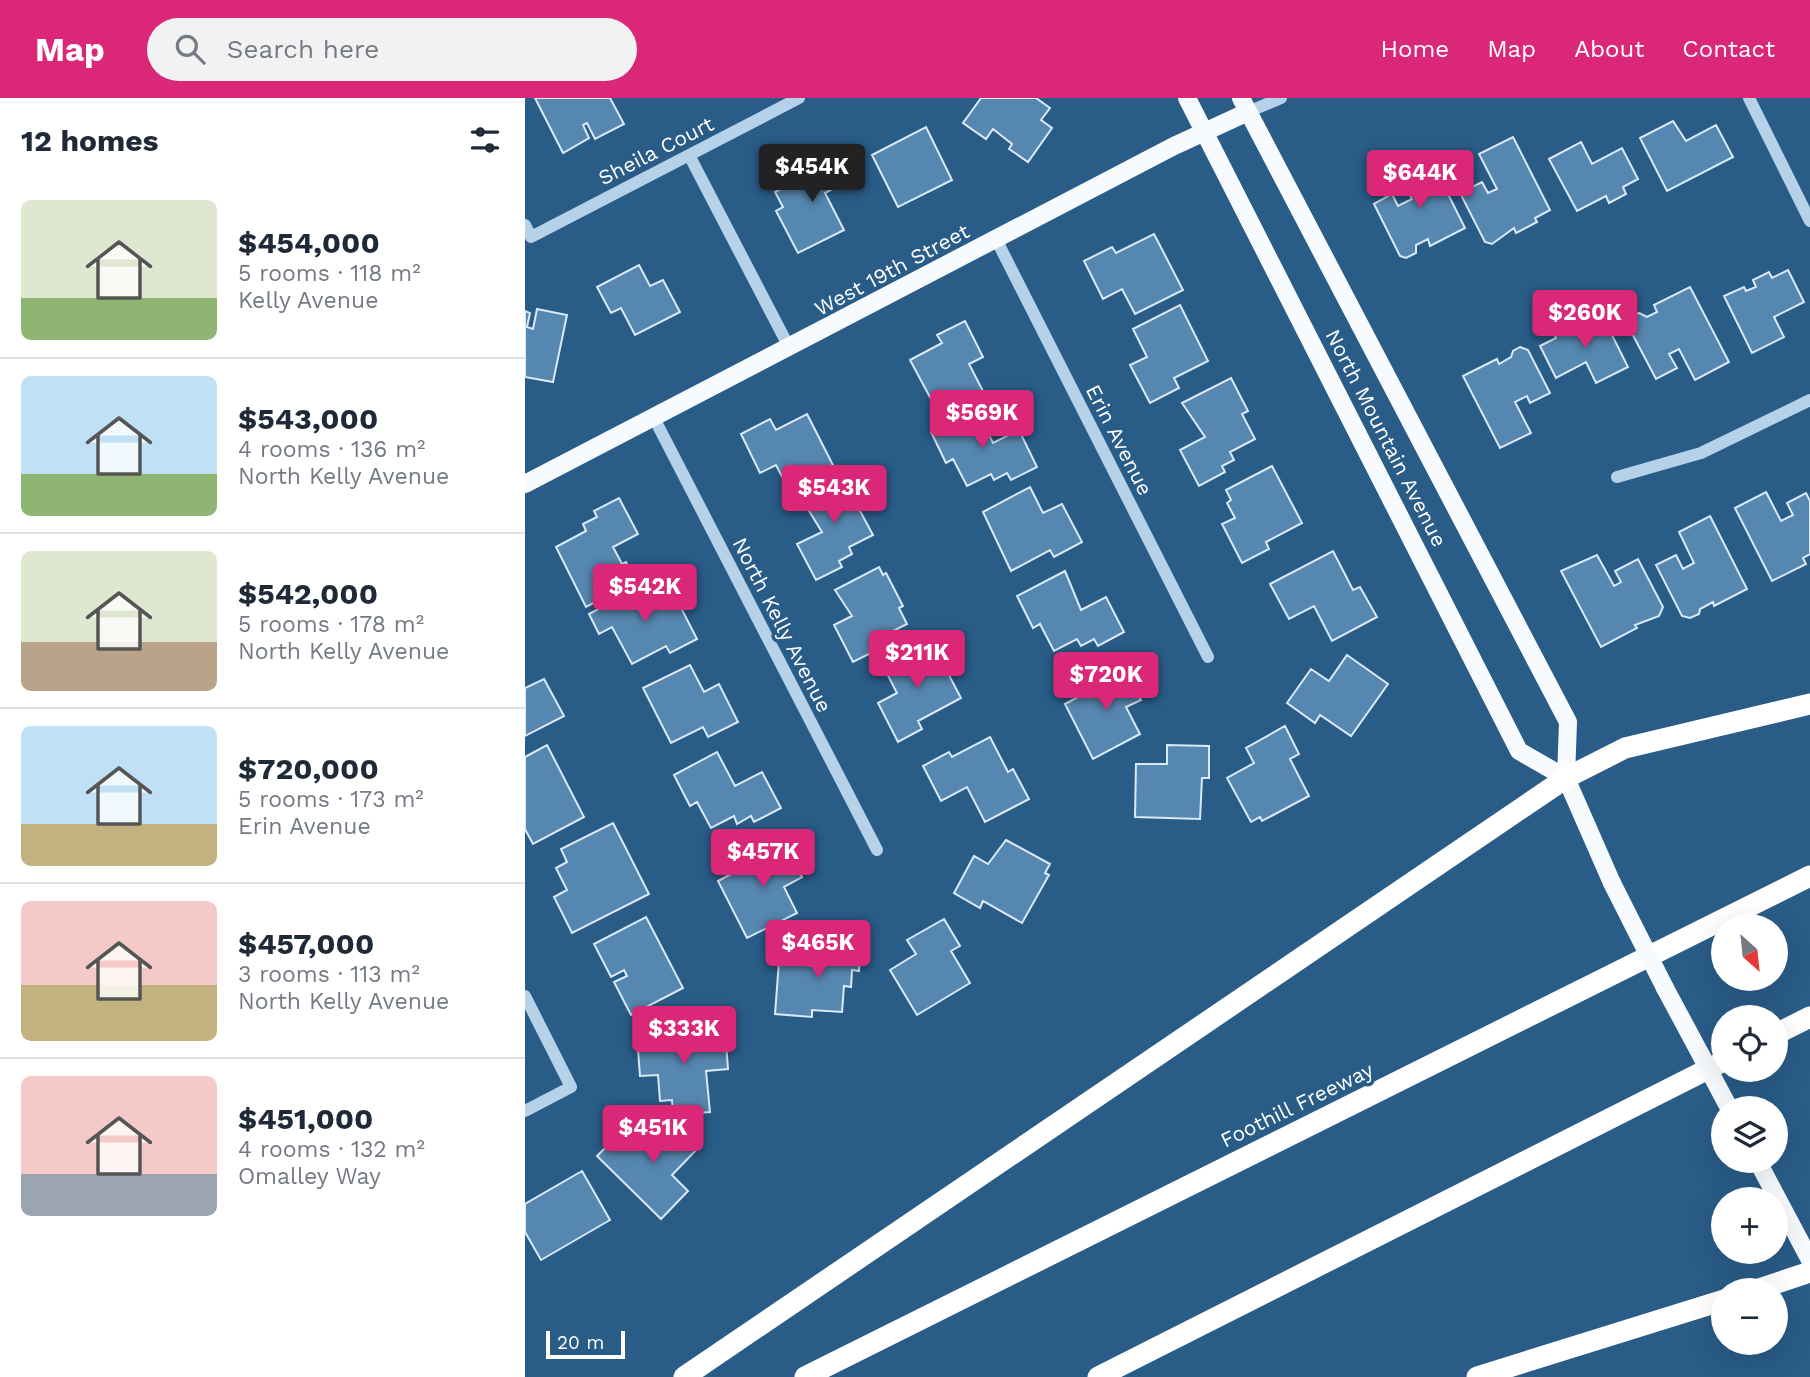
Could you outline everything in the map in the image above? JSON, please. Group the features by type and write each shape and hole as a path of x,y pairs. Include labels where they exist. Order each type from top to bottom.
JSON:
{"highway":[{"path":"684,1377 1566,778 1625,748 1810,704"},
{"name":"Foothill Freeway","path":"805,1377 1810,876"},
{"path":"1788,1028 1810,1017"},
{"path":"1098,1377 1711,1068"},
{"path":"1788,1279 1810,1272"},
{"path":"1477,1377 1711,1304"}],"main road":[{"name":"North Mountain Avenue","path":"1187,98 1519,751 1566,778"},
{"name":"North Mountain Avenue","path":"1244,105 1568,722 1566,778 1612,883 1723,1096"},
{"name":"West 19th Street","path":"525,484 997,241 1204,131 1244,105"},
{"path":"1763,1173 1810,1260"}],"street":[{"name":"Sheila Court","path":"528,231 689,155 799,98"},
{"name":"West 19th Street","path":"1244,105 1281,98"},
{"path":"1749,98 1810,221"},
{"path":"689,155 790,349"},
{"name":"Erin Avenue","path":"997,241 1208,657"},
{"path":"1617,477 1702,453 1810,400"},
{"name":"North Kelly Avenue","path":"654,418 877,850"},
{"path":"525,996 571,1087 525,1111"}],"building":[{"path":"535,98 610,98 624,124 595,139 587,123 583,125 589,138 563,153"},
{"path":"981,98 1036,98 1050,108 1041,120 1052,128 1028,162 1009,149 1012,144 993,129 986,139 963,123"},
{"path":"1673,121 1686,141 1716,125 1733,157 1667,191 1640,138"},
{"path":"926,127 952,180 898,207 872,155"},
{"path":"1513,137 1550,210 1535,218 1537,222 1516,233 1514,228 1492,244 1485,242 1460,193 1482,182 1488,193 1497,189 1479,154"},
{"path":"1581,142 1592,164 1622,148 1638,179 1623,187 1626,194 1609,203 1606,196 1577,211 1549,159"},
{"path":"835,153 849,180 825,193 844,230 798,253 776,211 783,207 775,192 803,178 799,171"},
{"path":"1428,154 1465,228 1430,246 1428,239 1416,245 1416,253 1406,258 1400,256 1374,204 1392,194 1398,206 1412,199 1397,170"},
{"path":"1154,234 1183,290 1135,314 1122,289 1103,299 1084,261 1112,247 1116,253"},
{"path":"639,265 650,286 663,280 680,312 635,335 621,308 611,313 597,287"},
{"path":"1788,270 1804,302 1774,317 1784,337 1752,353 1724,296 1744,287 1746,291 1756,287 1753,280 1769,272 1772,278"},
{"path":"1690,287 1729,362 1695,380 1679,349 1669,354 1677,368 1656,379 1627,324 1630,318 1639,313 1647,317 1657,312 1654,305"},
{"path":"1180,305 1208,361 1174,378 1179,388 1150,403 1130,365 1147,357 1133,329"},
{"path":"537,309 567,315 553,382 525,377 525,311 530,313 527,327 533,329"},
{"path":"1602,315 1628,367 1596,383 1586,362 1556,378 1540,346 1556,338 1554,333 1569,325 1571,331"},
{"path":"965,321 983,357 969,364 984,393 940,416 910,360 942,343 937,335"},
{"path":"1520,347 1528,350 1550,393 1530,403 1527,396 1515,402 1531,433 1500,448 1463,376 1497,359 1499,364 1511,357 1513,351"},
{"path":"1231,378 1248,411 1242,414 1255,439 1230,452 1234,460 1222,466 1225,472 1199,486 1180,450 1205,437 1182,403"},
{"path":"976,409 993,443 1019,430 1037,467 1011,480 1007,473 994,480 991,474 967,486 953,459 946,463 931,432"},
{"path":"807,414 835,469 790,492 776,465 760,473 741,434 770,419 776,430"},
{"path":"1272,466 1302,523 1266,542 1269,549 1242,563 1222,524 1235,518 1227,503 1231,500 1226,490"},
{"path":"849,473 866,505 859,509 873,535 849,547 852,554 839,561 842,567 816,580 797,544 822,532 801,498"},
{"path":"1030,487 1043,513 1062,504 1082,542 1054,557 1050,550 1011,571 983,512"},
{"path":"1766,492 1781,521 1793,515 1787,503 1806,493 1810,501 1810,554 1803,558 1806,564 1772,581 1735,508"},
{"path":"619,498 638,534 613,547 622,564 626,562 636,581 586,607 556,547 586,531 583,524 597,517 594,511"},
{"path":"1710,516 1747,589 1714,606 1713,602 1690,618 1682,616 1656,565 1676,555 1683,569 1694,563 1679,532"},
{"path":"1333,551 1353,590 1360,587 1377,617 1332,641 1314,606 1289,619 1270,584"},
{"path":"1597,555 1614,586 1621,582 1615,571 1638,559 1663,607 1659,616 1635,625 1637,628 1601,647 1561,571"},
{"path":"879,567 883,575 886,573 903,606 899,608 907,624 877,639 881,648 853,662 834,625 852,616 835,590"},
{"path":"1065,571 1081,610 1106,597 1124,632 1098,646 1094,639 1081,646 1077,639 1054,651 1040,624 1033,628 1017,596"},
{"path":"650,582 663,608 677,600 697,639 670,653 666,646 632,664 612,627 599,634 589,614"},
{"path":"931,641 961,698 918,721 922,729 898,742 878,703 897,693 883,666"},
{"path":"1347,655 1388,684 1351,736 1320,715 1315,723 1287,703 1311,669 1329,681"},
{"path":"1122,663 1141,700 1126,707 1140,734 1093,759 1065,704 1097,687 1093,679"},
{"path":"690,665 704,692 719,684 738,722 708,737 703,727 671,743 643,688"},
{"path":"544,679 564,716 525,736 525,688"},
{"path":"1285,726 1299,754 1290,759 1309,796 1262,821 1260,817 1251,822 1227,778 1254,763 1246,748"},
{"path":"990,737 1008,772 1013,769 1029,799 985,822 967,787 941,801 923,766 949,752 952,757"},
{"path":"547,745 584,817 533,844 525,829 525,757"},
{"path":"1167,745 1209,746 1209,778 1202,778 1200,819 1135,817 1136,764 1167,764"},
{"path":"717,752 735,786 762,772 781,808 754,822 751,816 737,824 734,816 711,828 697,802 690,806 674,775"},
{"path":"613,823 649,894 572,933 554,897 567,890 556,868 567,862 561,849"},
{"path":"782,838 802,877 784,887 797,913 747,938 718,881 758,860 754,852"},
{"path":"1006,840 1050,864 1045,873 1049,875 1022,923 983,901 980,908 954,893 974,856 988,864"},
{"path":"646,917 683,988 631,1015 614,982 627,976 624,970 611,977 594,944"},
{"path":"944,919 960,946 951,951 970,983 917,1015 890,970 916,954 907,940"},
{"path":"822,939 861,942 859,971 852,970 851,987 844,986 842,1012 812,1010 812,1017 775,1014 779,961 820,967"},
{"path":"725,1028 728,1069 706,1071 710,1112 673,1115 672,1100 660,1101 658,1075 640,1076 637,1036"},
{"path":"675,1119 701,1145 672,1175 688,1191 661,1219 597,1156 621,1132 639,1149 661,1126 665,1129"},
{"path":"582,1171 610,1220 541,1260 525,1232 525,1204"}]}
